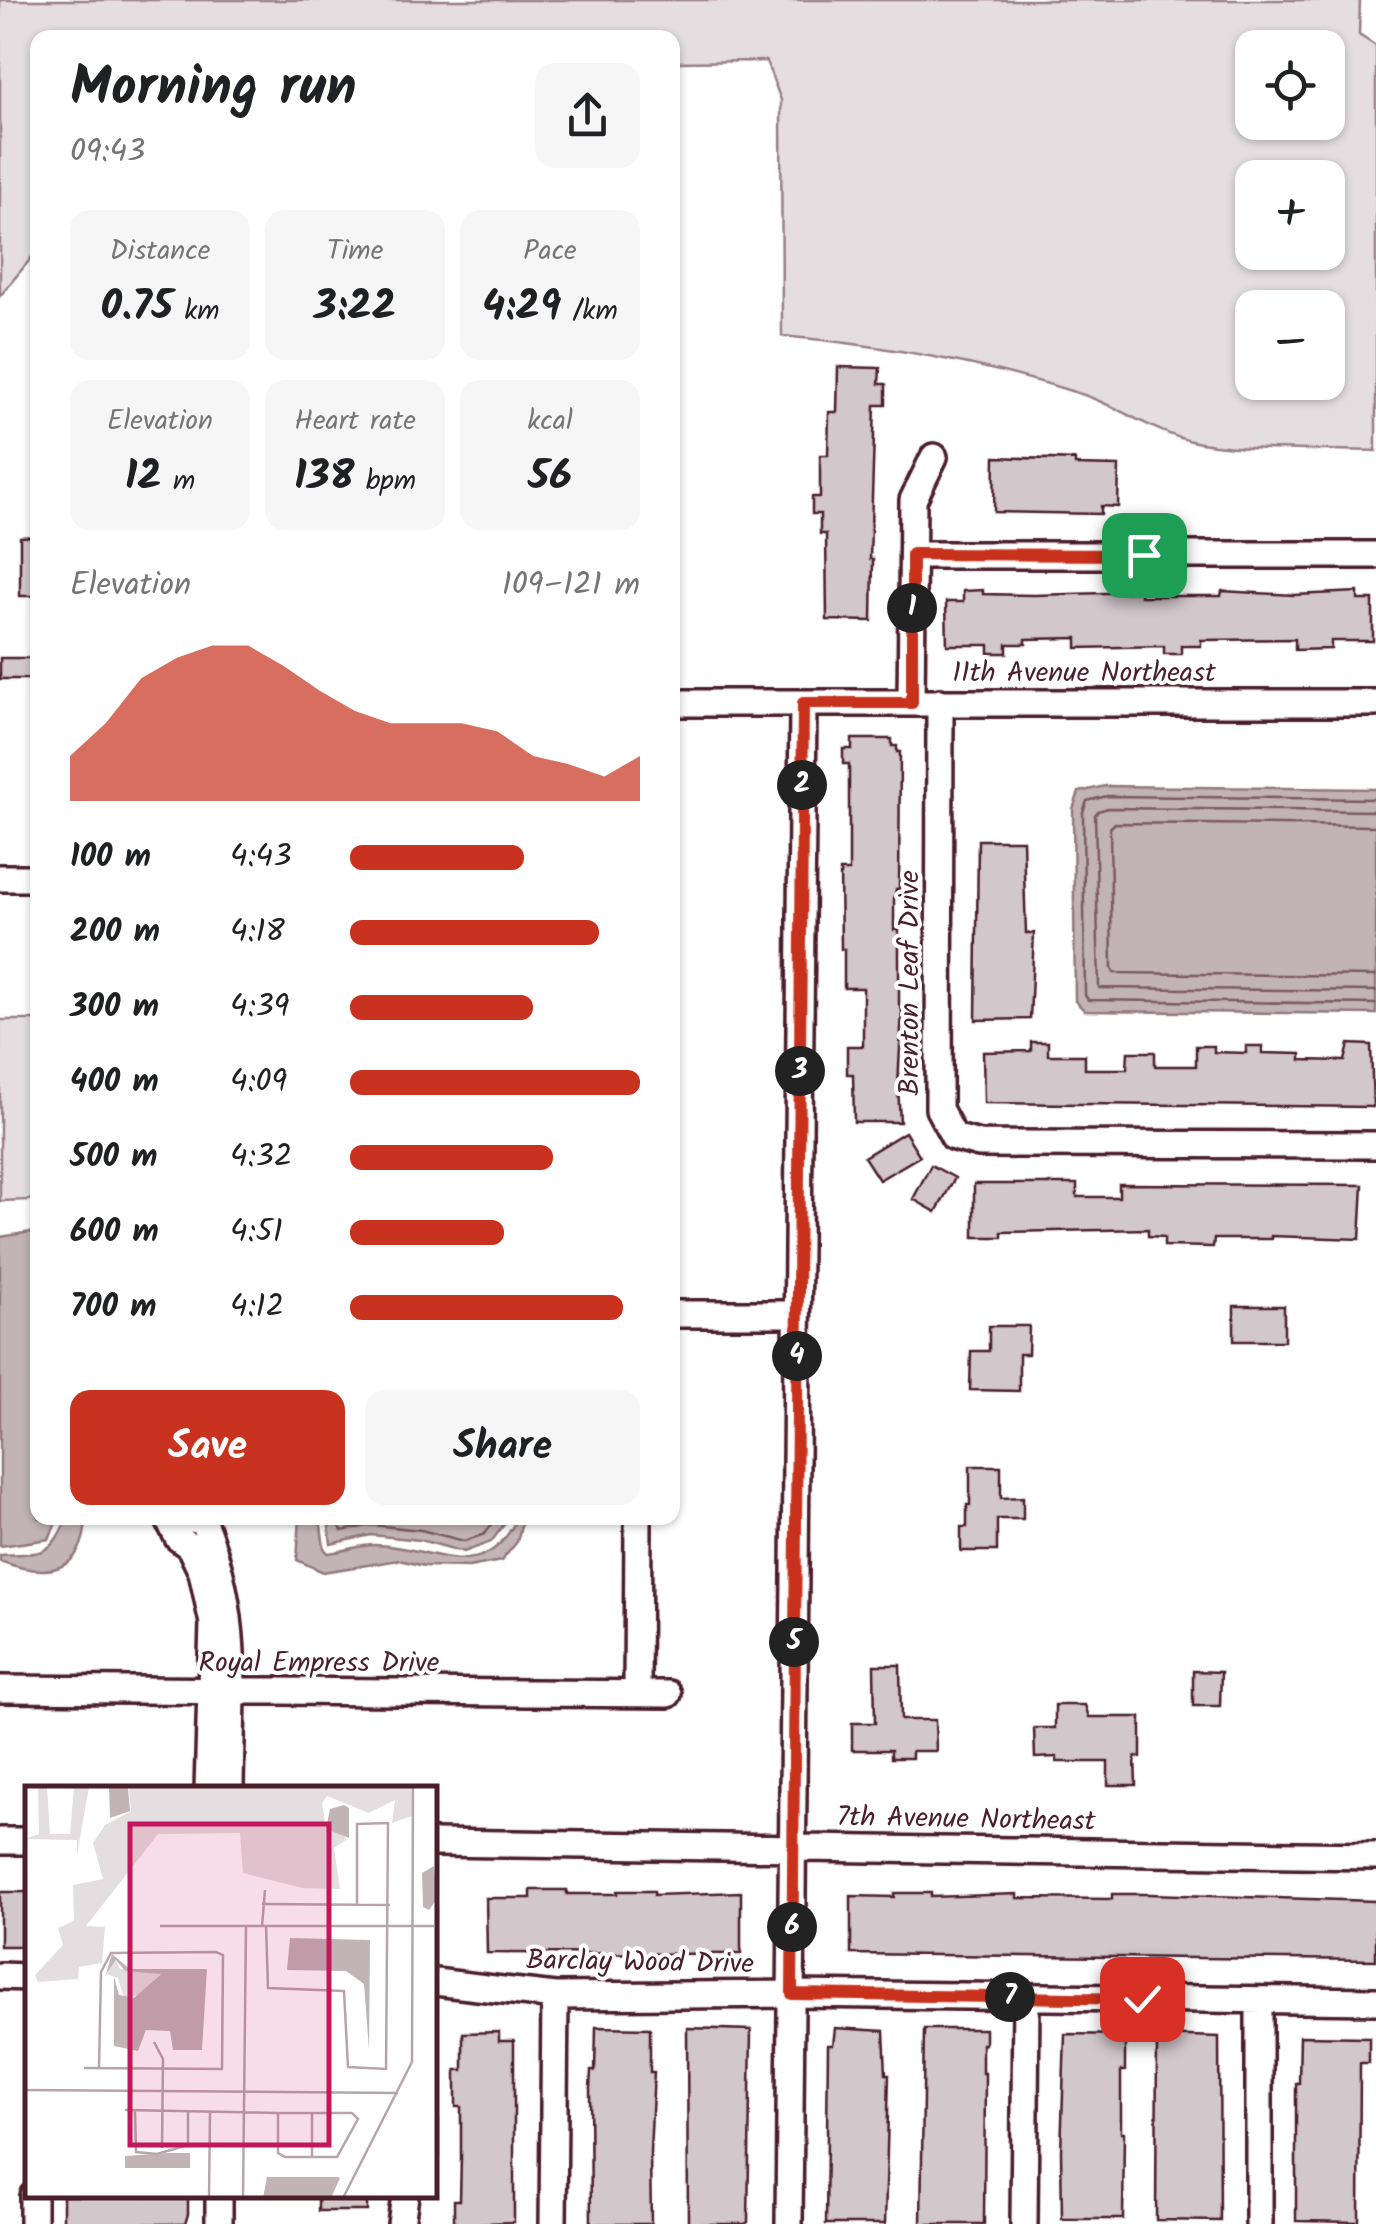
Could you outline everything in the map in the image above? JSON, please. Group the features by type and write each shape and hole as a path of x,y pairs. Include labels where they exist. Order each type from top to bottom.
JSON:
{"street":[{"path":"912,703 913,500 934,457"},
{"path":"912,554 1376,555"},
{"name":"Brenton Leaf Drive","path":"940,702 939,1109 954,1137 979,1144 1376,1144"},
{"name":"11th Avenue Northeast","path":"680,703 1376,703"},
{"path":"789,2224 803,703"},
{"path":"0,878 30,878"},
{"path":"680,1314 797,1314"},
{"path":"172,1525 178,1538 190,1547 209,1598 230,1786"},
{"path":"204,1525 231,1625 208,1786"},
{"path":"638,1525 638,1694"},
{"name":"Royal Empress Drive","path":"0,1690 668,1694"},
{"name":"7th Avenue Northeast","path":"438,1843 1376,1856"},
{"name":"Barclay Wood Drive","path":"438,1982 555,1996 792,1994 1376,2001"},
{"path":"553,2224 555,1996"},
{"path":"1024,2224 1026,1998"},
{"path":"1258,2224 1259,2001"},
{"path":"402,2224 405,2199"}],"shaded area":[{"path":"0,0 1360,0 1359,35 1376,46 1376,451 1266,449 1201,443 1170,434 1081,394 1008,373 895,350 782,336 781,100 766,61 680,62 680,30 30,30 30,260 0,296"},
{"path":"0,1020 30,1020 30,1200 0,1201"}],"water":[{"path":"1105,786 1376,789 1376,1014 1085,1011 1075,1001 1073,809 1079,792"},
{"path":"30,1232 30,1525 55,1525 49,1539 0,1546 0,1237"},
{"path":"64,1525 85,1525 78,1551 59,1567 32,1569 0,1561 0,1555 35,1553 56,1540"},
{"path":"300,1525 321,1525 328,1553 374,1545 472,1558 489,1553 513,1525 521,1525 517,1542 501,1561 469,1567 424,1566 399,1560 323,1572 297,1560"},
{"path":"329,1525 504,1525 491,1542 464,1552 420,1540 371,1535 331,1544"}],"building":[{"path":"838,367 880,368 879,384 886,384 886,405 875,405 872,621 827,620 826,534 820,534 820,514 812,514 812,497 820,497 820,455 828,455 829,412 837,412"},
{"path":"995,457 1119,466 1118,507 1101,506 1101,514 994,512"},
{"path":"30,536 30,596 20,596 20,537"},
{"path":"983,590 983,594 1034,595 1140,592 1140,596 1221,596 1222,591 1294,595 1358,592 1358,600 1373,600 1373,641 1331,641 1331,649 1295,650 1295,639 1201,640 1201,646 1181,646 1181,654 1164,654 1164,646 1077,648 1077,638 1026,639 1026,644 1007,644 1007,653 989,653 989,645 947,645 946,602 963,602 963,591"},
{"path":"0,658 30,658 30,679 0,679"},
{"path":"852,739 892,739 892,746 900,752 899,889 894,899 894,930 899,930 902,1010 900,1122 854,1122 853,1074 847,1074 847,1046 863,1046 863,988 844,988 841,949 840,871 849,871 849,764 843,764 843,749 852,749"},
{"path":"978,840 1023,840 1026,933 1034,933 1030,1019 976,1020"},
{"path":"1031,1042 1048,1042 1048,1055 1085,1055 1085,1069 1127,1069 1128,1052 1155,1052 1155,1066 1196,1066 1196,1046 1214,1046 1214,1052 1246,1053 1246,1046 1262,1046 1262,1053 1301,1054 1301,1060 1345,1061 1349,1044 1371,1045 1373,1107 984,1103 983,1052 1031,1051"},
{"path":"905,1132 920,1156 879,1180 864,1157"},
{"path":"931,1165 955,1178 936,1212 913,1199"},
{"path":"974,1184 1077,1184 1077,1197 1119,1197 1119,1184 1363,1185 1360,1239 1271,1236 1214,1239 1213,1247 1164,1246 1164,1237 1148,1236 1148,1229 1002,1232 1002,1237 974,1237"},
{"path":"1234,1306 1284,1306 1284,1341 1234,1341"},
{"path":"989,1326 1029,1326 1028,1354 1019,1354 1019,1391 970,1390 971,1351 989,1351"},
{"path":"970,1466 1001,1466 1001,1498 1023,1497 1023,1519 997,1519 997,1551 961,1551 961,1527 967,1527 970,1505"},
{"path":"874,1665 900,1665 901,1720 935,1720 936,1751 912,1751 912,1758 891,1758 891,1750 852,1750 852,1723 875,1723"},
{"path":"1193,1671 1221,1672 1220,1706 1193,1706"},
{"path":"1055,1705 1085,1705 1089,1717 1141,1717 1141,1757 1135,1757 1136,1785 1108,1785 1108,1762 1035,1758 1034,1728 1055,1728"},
{"path":"531,1890 567,1890 567,1894 654,1891 654,1895 741,1892 741,1954 487,1953 486,1898 531,1898"},
{"path":"0,1892 25,1892 25,1946 0,1946"},
{"path":"894,1893 931,1893 931,1897 1017,1894 1017,1898 1112,1899 1112,1894 1149,1894 1376,1901 1376,1960 851,1954 851,1896 894,1897"},
{"path":"596,2027 650,2028 650,2072 654,2072 651,2224 591,2224 590,2088 591,2071 595,2071"},
{"path":"687,2028 751,2030 745,2224 688,2224"},
{"path":"835,2028 884,2031 889,2074 885,2224 826,2224 828,2045 833,2045"},
{"path":"924,2029 985,2029 984,2224 921,2224"},
{"path":"499,2032 499,2041 514,2041 514,2222 454,2224 454,2200 460,2200 461,2157 456,2070 463,2070 463,2033"},
{"path":"1065,2034 1125,2035 1125,2071 1121,2071 1123,2219 1062,2219"},
{"path":"1157,2035 1219,2037 1220,2221 1156,2220"},
{"path":"1300,2036 1369,2037 1369,2063 1360,2063 1359,2222 1296,2221"},
{"path":"63,2199 188,2199 185,2224 63,2224"},
{"path":"318,2199 367,2199 367,2211 318,2211"}],"route":[{"path":"1142,1999 792,1994 803,703 912,703 912,554 1144,555"}]}
